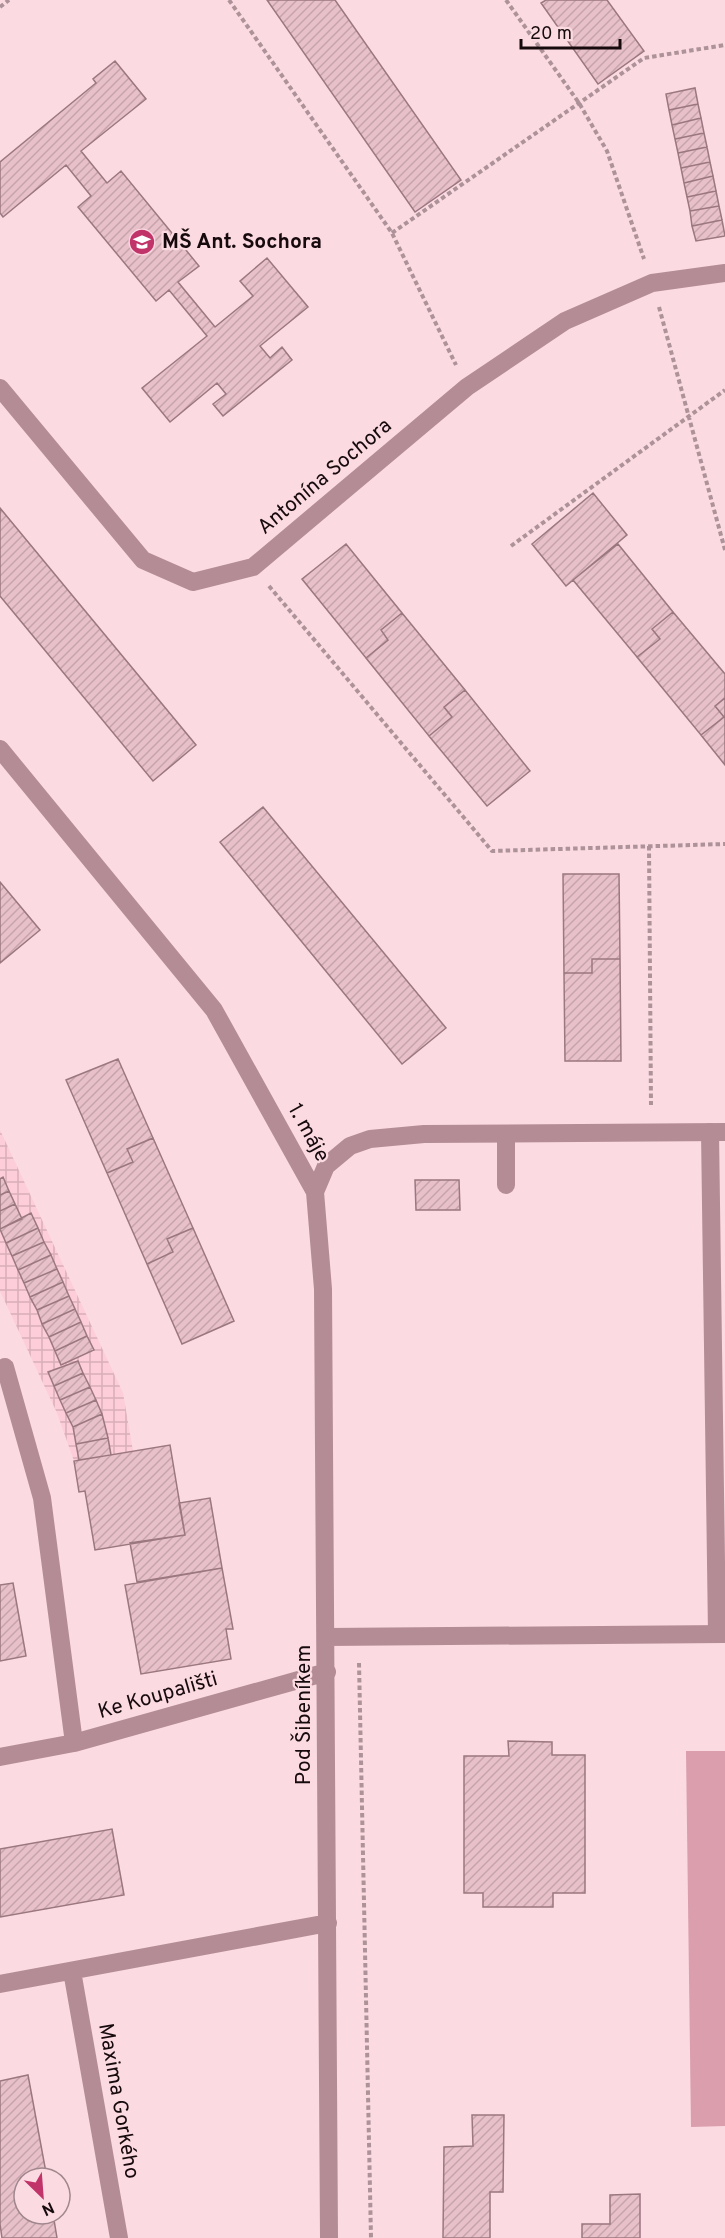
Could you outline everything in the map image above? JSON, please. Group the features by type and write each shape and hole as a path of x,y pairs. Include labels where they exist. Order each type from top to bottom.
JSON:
{"street":[{"name":"Antonína Sochora","path":"0,388 143,560 193,582 253,567 467,387 565,321 652,283 725,273"},
{"name":"1. máje","path":"0,749 214,1010 315,1192"},
{"name":"1. máje","path":"315,1192 326,1166 350,1146 370,1139 424,1134 718,1132"},
{"path":"327,1637 721,1634 718,1132"},
{"path":"506,1135 506,1185"},
{"name":"Pod Šibeníkem","path":"315,1192 323,1289 329,2238"},
{"path":"4,1367 42,1498 74,1743"},
{"name":"Ke Koupališti","path":"0,1757 74,1743 327,1672"},
{"path":"0,1984 328,1923"},
{"name":"Maxima Gorkého","path":"72,1971 119,2238"}],"path":[{"path":"0,7 9,0"},
{"path":"229,0 392,233 467,387"},
{"path":"392,233 644,58 725,45"},
{"path":"512,546 725,390"},
{"path":"253,567 492,851 725,844"},
{"path":"649,846 651,1105"},
{"path":"371,2238 359,1663 377,1653 375,1637"}],"shaded area":[{"path":"0,1130 123,1393 133,1451 74,1461 57,1413 0,1291"},
{"path":"686,1751 725,1751 725,2126 691,2127"}],"building":[{"path":"267,0 335,0 461,180 415,212"},
{"path":"546,0 607,0 644,51 598,84 541,3"},
{"path":"115,61 146,99 81,151 107,183 121,171 199,266 178,282 215,327 253,296 240,281 267,258 308,307 260,346 270,358 282,347 292,360 223,416 213,404 226,394 217,383 170,422 142,388 207,336 169,290 156,301 78,207 91,196 66,165 3,217 0,213 0,162 96,83 93,79"},
{"path":"695,88 698,104 669,110 666,94"},
{"path":"698,104 701,118 672,125 669,110"},
{"path":"701,118 704,133 675,139 672,125"},
{"path":"704,133 707,147 678,153 675,139"},
{"path":"707,147 710,162 681,168 678,153"},
{"path":"710,162 713,176 684,183 681,168"},
{"path":"713,176 716,191 687,197 684,183"},
{"path":"716,191 719,206 690,211 687,197"},
{"path":"719,206 722,220 692,226 690,211"},
{"path":"722,220 725,236 696,241 692,226"},
{"path":"593,493 627,535 566,586 532,544"},
{"path":"0,508 196,745 153,781 0,596"},
{"path":"346,544 402,613 381,630 388,640 366,658 302,579"},
{"path":"618,544 673,612 652,629 660,639 637,657 573,580"},
{"path":"673,612 725,674 725,698 715,706 724,717 701,735 637,657 660,639 652,629"},
{"path":"402,613 465,690 444,707 452,717 429,736 366,658 388,640 381,630"},
{"path":"465,690 530,771 487,806 429,736 452,717 444,707"},
{"path":"725,698 725,765 701,735 724,717 715,706"},
{"path":"263,807 446,1028 402,1064 220,842"},
{"path":"563,874 619,874 620,959 592,959 592,973 564,973"},
{"path":"0,882 40,930 0,963"},
{"path":"592,959 620,959 621,1061 565,1061 564,973 592,973"},
{"path":"118,1059 153,1138 127,1149 133,1162 107,1173 66,1080"},
{"path":"153,1138 193,1228 167,1239 173,1252 147,1264 107,1173 133,1162 127,1149"},
{"path":"3,1177 9,1191 0,1195 0,1179"},
{"path":"415,1180 459,1180 460,1210 416,1210"},
{"path":"9,1191 15,1204 0,1211 0,1195"},
{"path":"15,1204 22,1219 0,1229 0,1211"},
{"path":"31,1213 38,1228 6,1243 0,1229"},
{"path":"38,1228 44,1242 12,1256 6,1243"},
{"path":"193,1228 234,1321 182,1344 147,1264 173,1252 167,1239"},
{"path":"44,1242 51,1255 18,1270 12,1256"},
{"path":"51,1255 57,1269 24,1283 18,1270"},
{"path":"57,1269 63,1282 30,1297 24,1283"},
{"path":"63,1282 69,1296 37,1310 30,1297"},
{"path":"69,1296 75,1309 42,1324 37,1310"},
{"path":"75,1309 81,1322 49,1337 42,1324"},
{"path":"81,1322 87,1336 55,1351 49,1337"},
{"path":"87,1336 94,1350 61,1365 55,1351"},
{"path":"78,1361 83,1373 54,1386 48,1372"},
{"path":"83,1373 90,1387 60,1400 54,1386"},
{"path":"90,1387 96,1400 66,1413 60,1400"},
{"path":"96,1400 102,1414 73,1427 66,1413"},
{"path":"102,1414 108,1438 76,1444 73,1427"},
{"path":"108,1438 111,1455 79,1460 76,1444"},
{"path":"170,1445 185,1535 95,1550 85,1491 79,1492 74,1461"},
{"path":"210,1498 222,1568 137,1582 130,1543 185,1535 179,1503"},
{"path":"222,1568 233,1629 226,1629 231,1659 141,1674 125,1585"},
{"path":"13,1583 26,1656 0,1661 0,1585"},
{"path":"508,1741 552,1742 552,1755 585,1755 585,1893 553,1893 553,1907 483,1907 483,1893 464,1893 464,1756 509,1756"},
{"path":"112,1829 124,1895 0,1917 0,1849"},
{"path":"28,2075 45,2166 12,2166 12,2226 55,2226 57,2238 2,2238 0,2224 0,2081"},
{"path":"472,2115 504,2115 503,2192 490,2192 490,2238 443,2238 444,2147 473,2146"},
{"path":"640,2194 640,2238 582,2238 582,2224 610,2224 610,2195"}],"place":[{"name":"MŠ Ant. Sochora","path":"142,242"}]}
